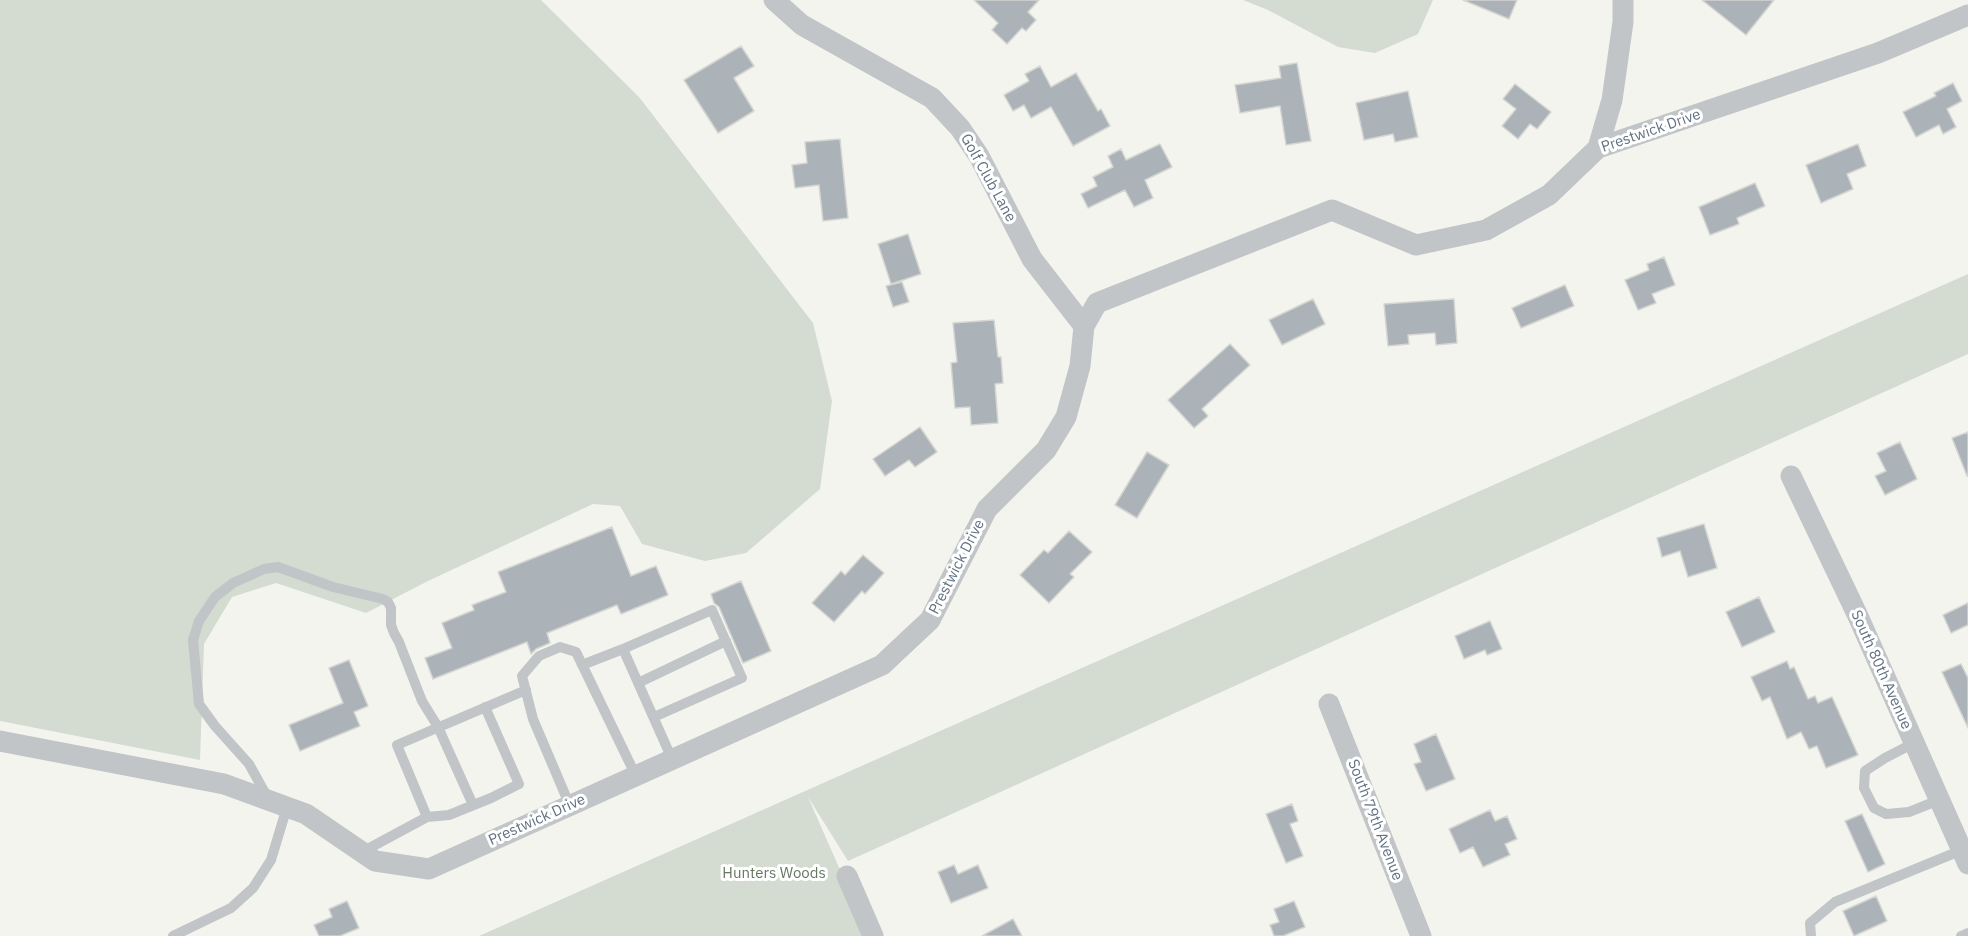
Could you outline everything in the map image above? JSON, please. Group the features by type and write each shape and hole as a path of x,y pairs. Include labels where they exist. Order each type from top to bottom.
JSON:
{"street":[{"name":"Golf Club Lane","path":"774,0 802,25 932,98 960,128 979,156 1032,259 1084,326"},
{"path":"1598,148 1612,100 1623,22 1623,0"},
{"name":"Prestwick Drive","path":"0,741 224,784 306,814 375,861 429,869 882,665 930,620 987,509 1046,450 1066,417 1080,366 1084,326 1097,303 1332,210 1416,245 1486,230 1549,195 1598,148 1878,54 1968,15"},
{"name":"South 80th Avenue","path":"1791,476 1857,614 1965,857"},
{"name":"South 79th Avenue","path":"1329,704 1421,936"},
{"path":"847,876 873,936"}],"lane":[{"path":"173,936 231,908 254,888 271,860 278,804 249,764 199,704 193,640 200,621 215,597 233,583 278,567 333,587 383,598 388,602 391,608 391,625 422,701 438,727 472,805"},
{"path":"582,665 712,610 742,678 654,717"},
{"path":"638,683 726,641"},
{"path":"570,806 533,719 522,676 539,656 560,647 576,652 636,776"},
{"path":"623,649 672,759"},
{"path":"427,817 397,745 526,690"},
{"path":"362,852 427,817 449,815 519,784 485,707"},
{"path":"1914,743 1884,758 1865,771 1864,788 1874,808 1886,814 1909,812 1939,800"},
{"path":"1811,936 1810,923 1835,902 1965,857"},
{"path":"1961,936 1968,933"}],"green space":[{"path":"0,0 541,0 639,97 813,323 832,401 820,489 746,553 705,561 642,544 620,506 593,504 428,581 366,613 276,583 232,597 204,644 200,760 0,721"},
{"path":"1243,0 1433,0 1418,34 1375,53 1338,47 1268,10"},
{"name":"Hunters Woods","path":"1968,274 1968,354 848,861 808,797 869,936 479,936"}],"building":[{"path":"974,0 1039,0 1028,12 1036,20 1026,31 1022,28 1007,44 992,30 998,23"},
{"path":"1463,0 1517,0 1509,19"},
{"path":"1702,0 1774,0 1746,35"},
{"path":"741,46 754,66 734,78 754,111 718,133 684,80"},
{"path":"1297,63 1311,141 1286,145 1280,106 1240,113 1235,85 1281,78 1279,66"},
{"path":"1040,66 1051,87 1076,73 1098,111 1101,109 1110,126 1073,146 1051,107 1031,118 1024,105 1013,111 1004,95 1029,81 1025,74"},
{"path":"1953,83 1962,101 1947,109 1956,127 1943,134 1939,125 1916,137 1903,112 1936,96 1934,93"},
{"path":"1515,84 1551,112 1537,129 1530,124 1518,139 1502,126 1516,109 1503,99"},
{"path":"1408,91 1418,137 1395,142 1393,134 1364,140 1356,103"},
{"path":"840,139 848,218 823,221 819,185 795,188 792,165 807,163 805,142"},
{"path":"1160,144 1172,167 1145,180 1153,198 1134,207 1125,190 1088,208 1081,194 1097,186 1093,177 1113,167 1108,156 1121,149 1126,160"},
{"path":"1858,144 1866,166 1847,174 1853,189 1821,203 1806,165"},
{"path":"1755,183 1765,206 1737,218 1739,224 1710,235 1699,207"},
{"path":"908,234 921,274 891,284 878,244"},
{"path":"1664,257 1675,285 1652,294 1656,303 1638,310 1625,280 1649,270 1647,264"},
{"path":"902,282 909,302 893,307 886,286"},
{"path":"1565,285 1574,306 1521,328 1512,308"},
{"path":"1313,299 1325,324 1282,345 1269,320"},
{"path":"1454,299 1457,343 1436,345 1435,333 1408,335 1409,344 1388,346 1384,304"},
{"path":"994,320 1003,383 995,384 998,423 971,425 970,407 955,408 951,363 957,362 953,323"},
{"path":"1230,344 1250,365 1202,409 1208,416 1194,428 1168,400"},
{"path":"920,427 937,452 915,467 909,460 885,476 873,459"},
{"path":"1968,432 1968,476 1967,476 1952,438"},
{"path":"1900,442 1917,479 1885,495 1875,476 1886,471 1877,453"},
{"path":"1147,452 1169,465 1137,518 1115,505"},
{"path":"1704,524 1717,568 1688,577 1680,551 1662,557 1657,538"},
{"path":"612,527 631,576 656,566 668,595 621,614 617,605 547,633 550,643 536,649 531,654 527,642 433,679 425,658 452,648 442,623 474,610 472,605 506,592 498,572"},
{"path":"1069,531 1092,552 1070,574 1074,577 1049,603 1020,575 1044,550 1048,553"},
{"path":"863,555 884,573 865,594 862,591 834,622 812,603 841,571 845,575"},
{"path":"741,581 771,651 743,663 711,594"},
{"path":"1759,597 1775,632 1742,647 1726,612"},
{"path":"1968,603 1968,625 1951,633 1943,615"},
{"path":"1490,621 1502,649 1487,655 1485,650 1464,659 1455,636"},
{"path":"349,660 368,706 354,712 360,726 300,751 289,725 343,703 329,668"},
{"path":"1787,661 1790,669 1794,667 1808,699 1815,696 1818,703 1832,697 1858,755 1826,768 1817,746 1809,749 1801,732 1787,739 1770,697 1762,701 1751,677"},
{"path":"1961,664 1968,678 1968,728 1942,672"},
{"path":"1436,734 1455,779 1426,791 1414,764 1421,762 1414,744"},
{"path":"1292,804 1298,821 1290,824 1303,856 1286,863 1266,814"},
{"path":"1490,810 1495,821 1507,816 1517,839 1505,844 1510,855 1483,867 1473,847 1460,853 1449,829"},
{"path":"1862,814 1885,864 1868,872 1845,821"},
{"path":"954,865 958,874 978,865 988,888 951,903 938,872"},
{"path":"1876,896 1887,921 1854,936 1843,911"},
{"path":"347,901 359,928 340,936 319,936 314,925 332,917 329,909"},
{"path":"1294,901 1305,927 1283,936 1274,936 1270,925 1279,922 1274,909"},
{"path":"1013,919 1022,936 982,936"}]}
